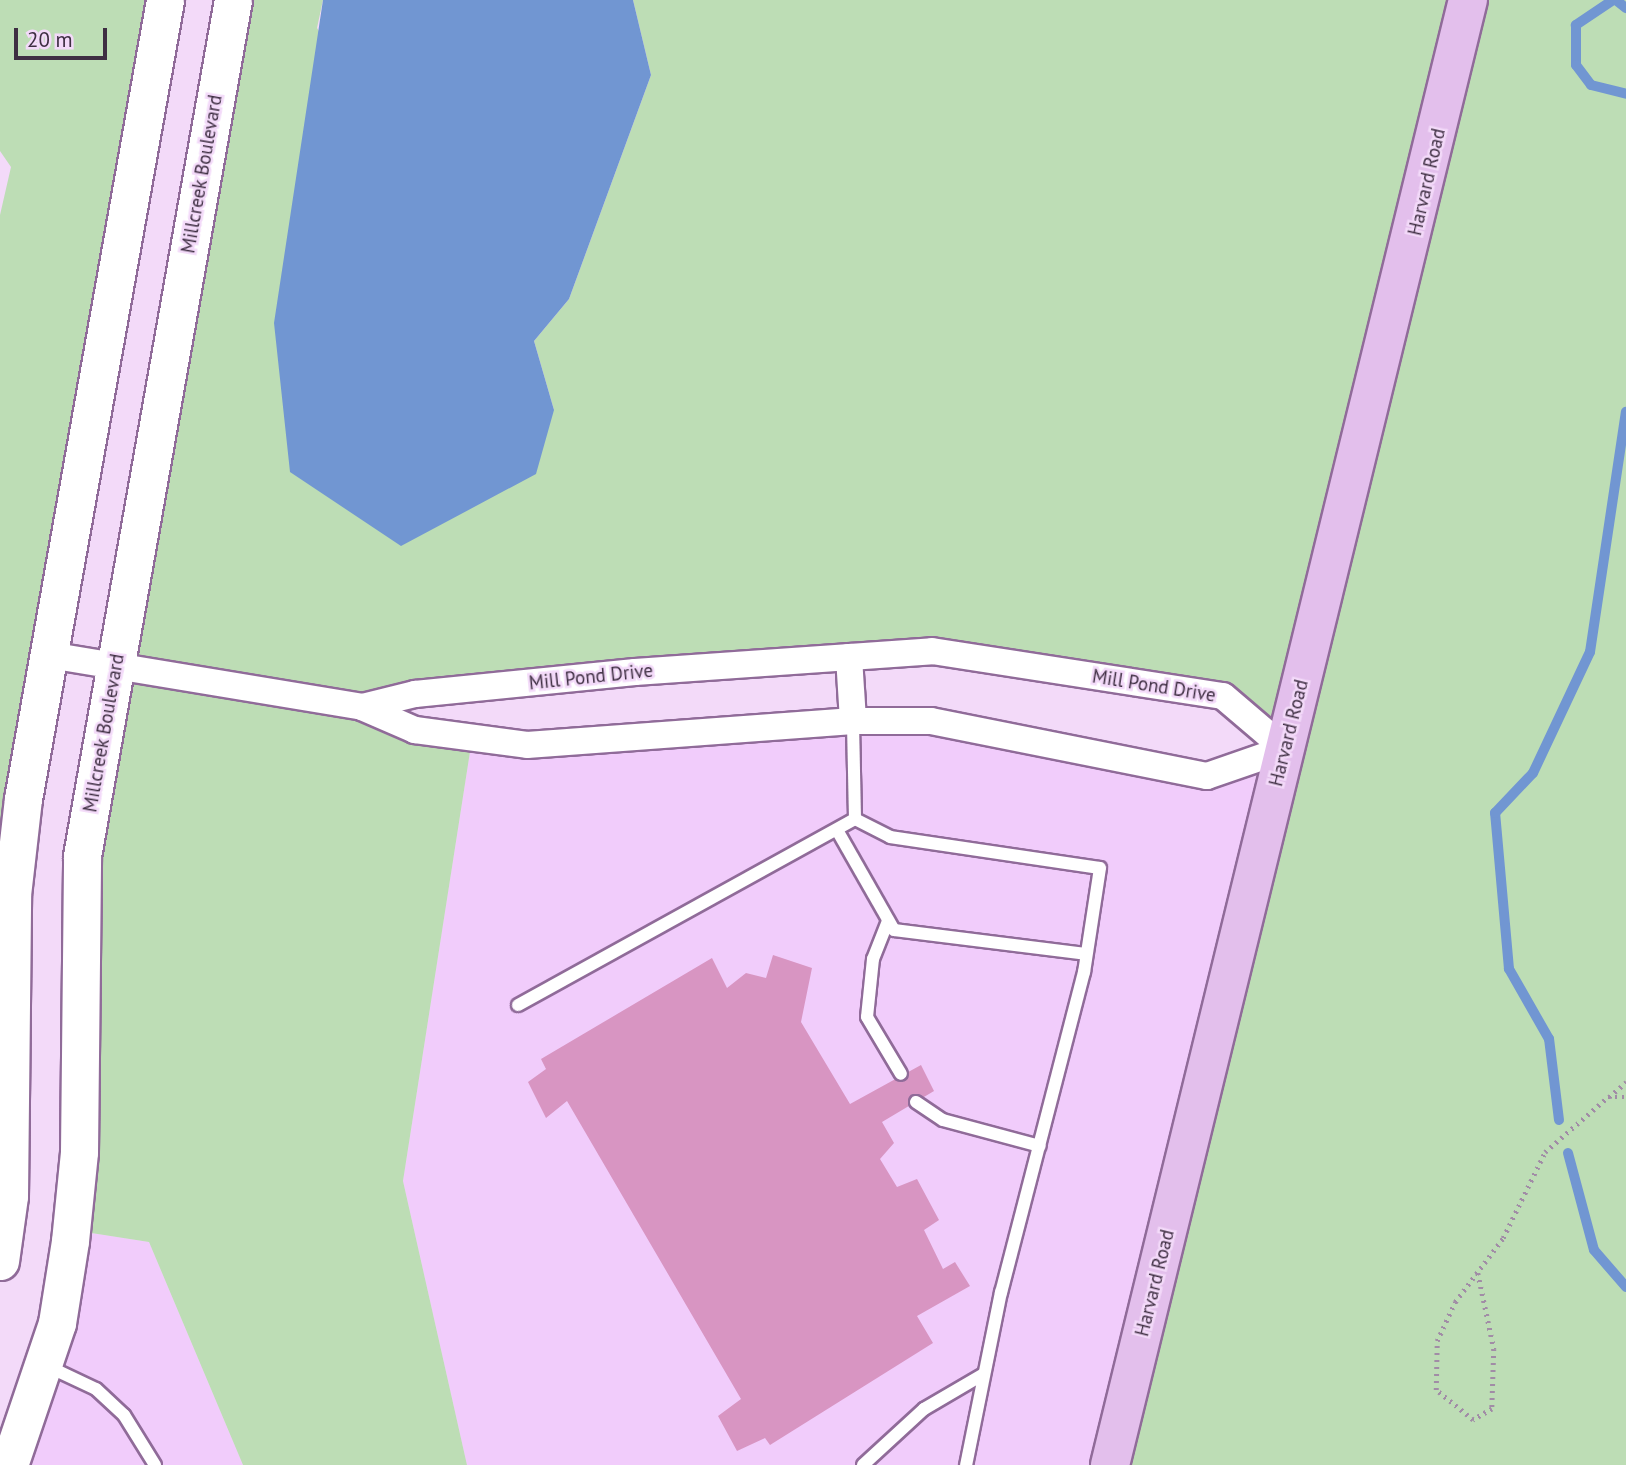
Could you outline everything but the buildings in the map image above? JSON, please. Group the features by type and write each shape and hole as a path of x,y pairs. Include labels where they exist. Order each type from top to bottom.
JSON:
{"main road":[{"name":"Harvard Road","path":"1110,1465 1468,0"}],"street":[{"path":"0,1261 12,1139 12,895 49,654 165,0"},
{"name":"Millcreek Boulevard","path":"9,1465 43,1364 72,1230 79,1152 82,856 233,0"},
{"name":"Mill Pond Drive","path":"362,707 415,694 932,651 1223,696 1285,749"},
{"name":"Mill Pond Drive","path":"49,654 362,707 415,730 527,745 853,721 930,721 1207,776 1285,749"},
{"path":"849,657 853,721"}],"lane":[{"path":"853,721 855,819"},
{"path":"518,1005 855,819"},
{"path":"855,819 890,838 1100,869 1086,954 984,1374 966,1465"},
{"path":"837,830 894,930 1086,954"},
{"path":"888,921 873,959 867,1017 901,1074"},
{"path":"916,1102 943,1120 1040,1146"},
{"path":"43,1364 96,1389 124,1415 155,1465"},
{"path":"863,1465 924,1409 984,1374"}],"path":[{"path":"1478,1273 1494,1349 1492,1409 1473,1420 1436,1390 1437,1340 1478,1273 1503,1238 1545,1152 1626,1082"},
{"path":"1608,1097 1626,1097"}],"shaded area":[{"path":"853,721 1207,776 1285,749 1110,1465 467,1465 403,1181 472,739"},
{"path":"72,1230 149,1242 243,1465 9,1465"}],"green space":[{"path":"0,0 165,0 23,799 0,1261 0,215 11,167 0,151"},
{"path":"233,0 323,0 317,28 554,410 534,341 569,299 651,75 633,0 1626,0 1626,1465 1108,1465 1285,749 1223,696 932,651 363,707 472,739 403,1181 467,1465 243,1465 149,1242 72,1230 79,932"}],"water":[{"path":"323,0 633,0 651,75 569,299 534,341 554,410 536,474 401,546 290,472 274,323"}],"waterway":[{"path":"1613,0 1576,25 1576,65 1591,85 1626,94"},
{"path":"1616,0 1626,8"},
{"path":"1559,1120 1549,1039 1509,969 1495,813 1533,773 1590,652 1626,412"},
{"path":"1568,1153 1594,1250 1626,1287"}]}
